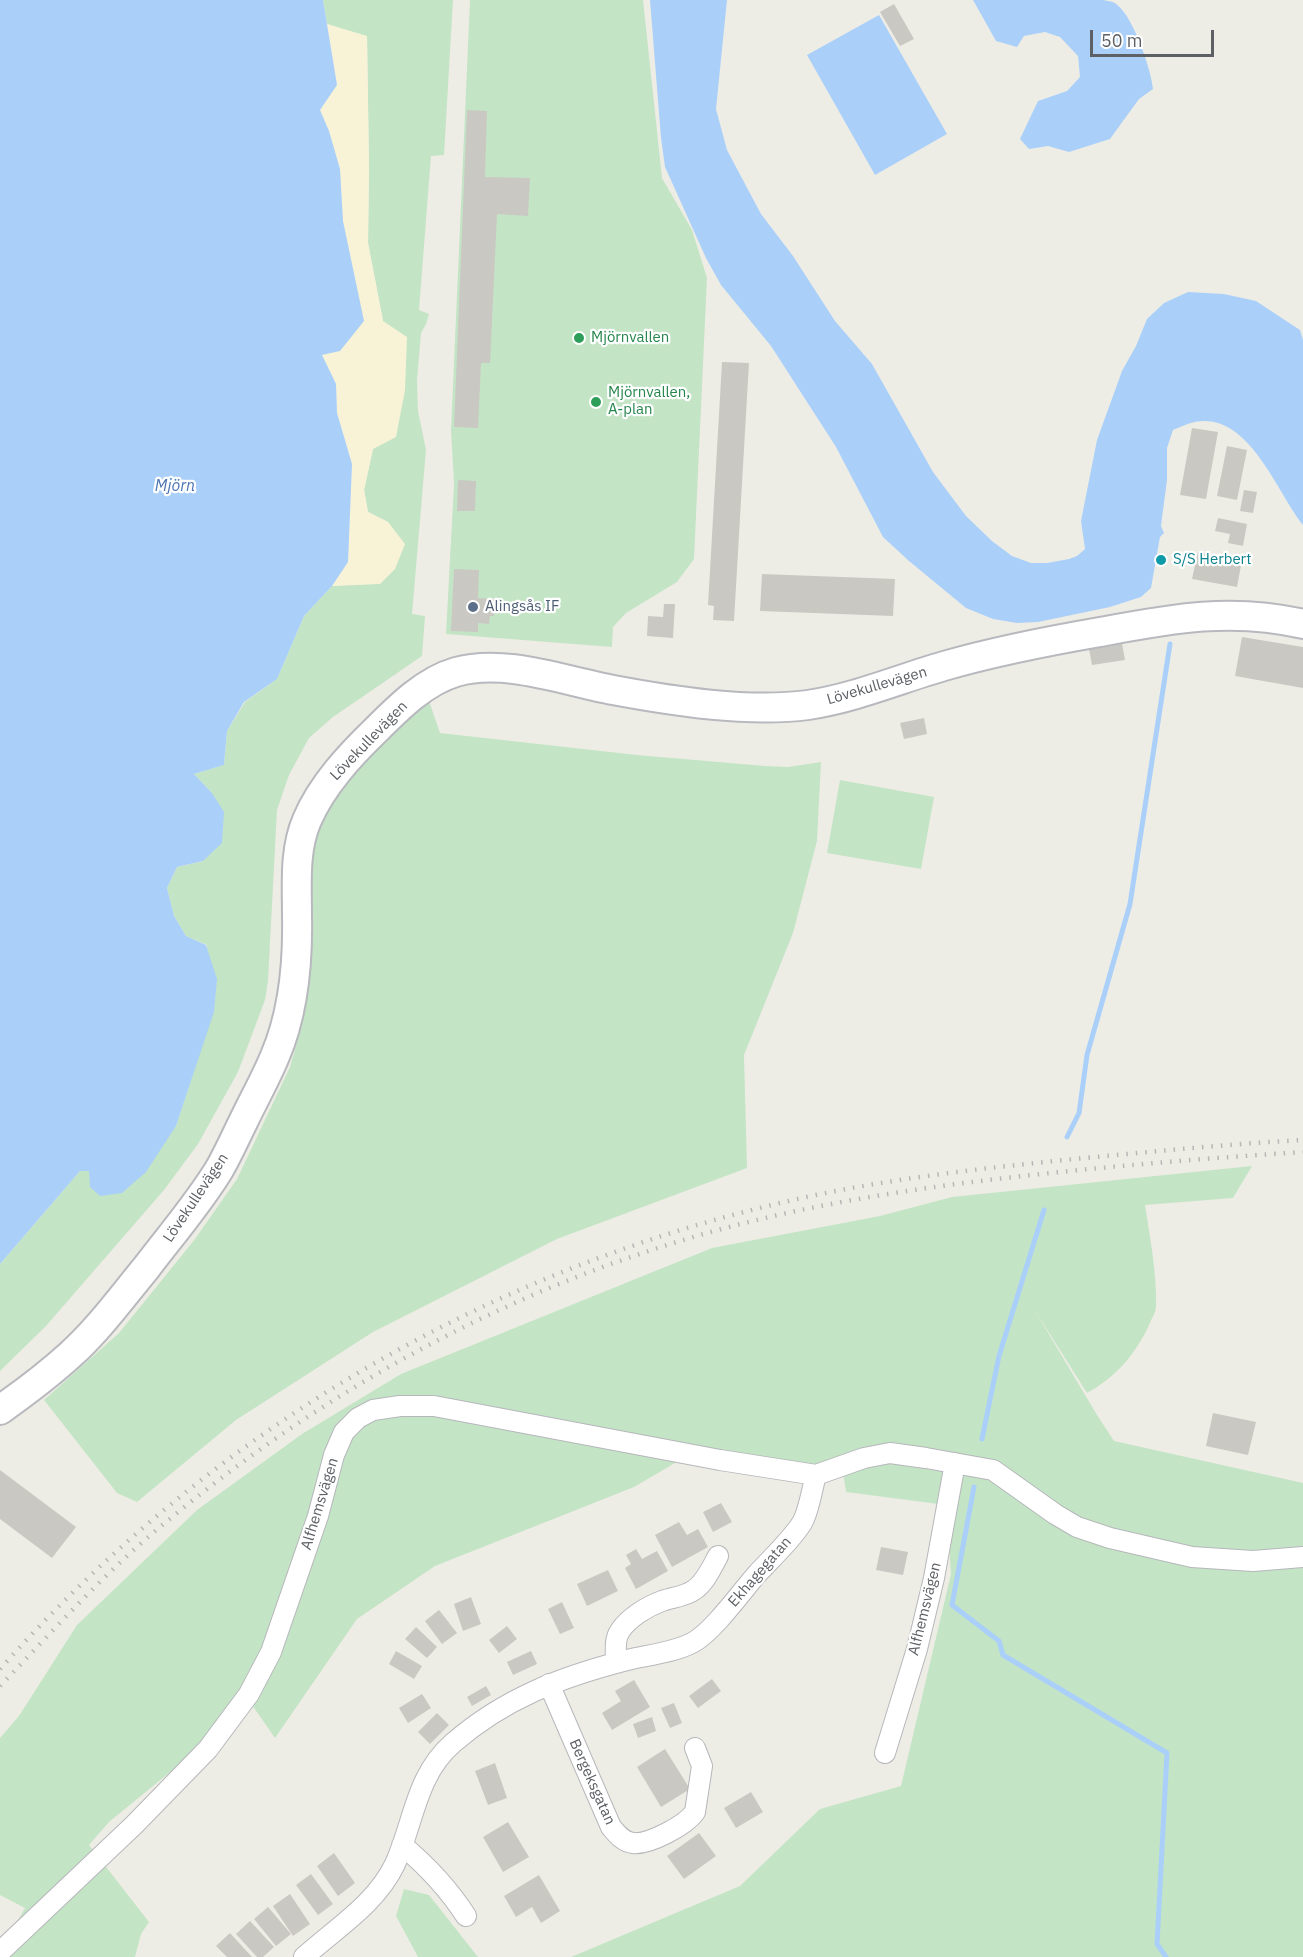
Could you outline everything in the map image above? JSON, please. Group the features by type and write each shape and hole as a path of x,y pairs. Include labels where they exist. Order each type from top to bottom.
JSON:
{"street":[{"name":"Lövekullevägen","path":"0,1410 73,1353 185,1219 219,1168 276,1056 285,1026 295,963 298,856 306,823 325,786 374,732 416,694 443,676 463,670 490,668 520,670 627,693 708,704 779,708 841,699 975,657 1028,644 1171,619 1205,615 1233,615 1303,624"},
{"name":"Alfhemsvägen","path":"0,1952 134,1825 208,1749 249,1694 271,1652 318,1516 334,1455 344,1432 358,1418 373,1410 400,1406 434,1406 720,1460 816,1475"},
{"path":"816,1475 864,1458 891,1453 954,1463 993,1470 1077,1527 1110,1538 1192,1557 1253,1561 1303,1557"},
{"name":"Alfhemsvägen","path":"885,1753 917,1648 934,1578 954,1463"},
{"name":"Ekhagegatan","path":"304,1957 349,1920 385,1881 395,1864 423,1781 433,1764 450,1745 477,1723 510,1702 549,1684 581,1672 694,1642 804,1520 816,1475"},
{"path":"616,1663 619,1632 631,1619 662,1601 696,1590 718,1556"},
{"name":"Bergeksgatan","path":"549,1684 611,1827 625,1841 646,1842 664,1834 695,1812 702,1766 695,1748"},
{"path":"402,1845 428,1867 450,1892 465,1916"}],"green space":[{"path":"323,0 453,0 444,155 431,156 419,310 429,314 421,333 417,381 418,411 426,450 412,614 425,616 422,656 333,717 309,738 289,775 277,810 268,981 265,1000 238,1072 198,1144 164,1190 46,1326 0,1371 0,1264 80,1171 89,1171 176,1126 193,1074 207,945 186,936 174,916 167,888 177,867 203,861 212,793 194,774 224,765 227,731 245,702 277,679 304,616 332,586 380,583 388,522 368,512 364,490 373,449 383,321 368,243 367,37 327,24"},
{"name":"Mjörnvallen","path":"470,0 643,0 662,178 692,230 707,278 694,559 677,582 626,613 613,627 612,647 446,634 454,484 451,430"},
{"path":"429,701 440,733 637,755 765,766 788,767 821,762 817,841 793,933 744,1055 747,1168 557,1239 373,1332 236,1420 137,1502 117,1493 44,1400 119,1333 195,1239 237,1179 290,1067 302,1024 308,946 311,845 329,804 377,747"},
{"path":"840,780 934,797 921,869 827,853"},
{"path":"1252,1166 1233,1198 1145,1205 1154,1268 1155,1310 1132,1355 1097,1387 1087,1393 1034,1309 1114,1441 1303,1483 1303,1957 571,1957 740,1886 820,1809 901,1786 951,1574 946,1505 846,1492 843,1472 699,1449 634,1487 435,1566 357,1619 275,1738 252,1705 109,1822 89,1845 149,1922 141,1934 135,1957 0,1957 0,1952 25,1908 0,1895 0,1738 19,1716 77,1625 197,1510 302,1434 401,1374 712,1248 880,1216 952,1197"},
{"path":"404,1889 429,1895 478,1957 418,1957 396,1916"}],"sand":[{"path":"327,24 367,36 368,243 383,321 407,337 405,390 396,437 373,449 364,490 368,512 388,522 405,544 395,569 380,584 332,586 348,562 352,464 337,413 336,384 322,355 343,221 340,169 320,110 337,85"}],"water":[{"name":"Mjörn","path":"0,0 323,0 337,85 320,110 340,169 343,221 364,321 340,351 322,355 336,384 337,413 352,464 348,562 332,586 304,616 277,679 244,702 227,731 224,765 194,774 212,793 224,812 222,843 203,861 177,867 167,888 174,916 186,936 206,945 217,979 214,1012 176,1126 146,1172 122,1193 100,1196 90,1187 89,1171 80,1171 0,1264"},
{"path":"650,0 727,0 716,109 727,150 761,214 793,256 835,321 872,364 933,472 966,516 992,541 1012,556 1031,563 1069,559 1085,549 1081,521 1097,440 1122,371 1147,319 1164,303 1188,292 1224,294 1256,301 1300,330 1303,340 1303,525 1250,445 1221,424 1204,421 1192,423 1173,430 1167,448 1167,480 1161,526 1164,533 1160,537 1151,588 1141,597 1110,607 1038,622 1017,623 993,619 966,608 883,537 836,447 771,346 721,285 706,258 665,167"},
{"path":"973,0 1103,0 1113,2 1127,17 1139,41 1149,68 1153,89 1139,99 1110,139 1069,152 1048,146 1029,149 1020,139 1038,101 1067,91 1080,77 1078,56 1060,37 1045,32 1024,36 1017,47 996,41"},
{"path":"879,15 947,134 875,175 807,55"}],"building":[{"path":"894,4 914,39 900,46 880,12"},
{"path":"467,110 487,111 485,177 530,178 528,216 497,214 490,363 481,363 478,428 454,427"},
{"path":"722,362 749,363 734,621 713,620 714,606 708,605"},
{"path":"1192,428 1218,432 1206,499 1180,495"},
{"path":"1227,446 1247,450 1237,500 1217,496"},
{"path":"458,480 476,481 475,511 457,511"},
{"path":"1244,490 1257,492 1253,513 1240,511"},
{"path":"1218,518 1247,524 1243,546 1228,543 1230,534 1215,531"},
{"path":"1198,552 1242,560 1237,587 1192,579"},
{"name":"Alingsås IF","path":"454,569 479,570 478,598 494,599 494,616 490,616 489,624 478,623 478,632 451,631"},
{"path":"762,574 895,579 893,616 760,611"},
{"path":"664,604 675,604 673,638 647,636 648,616 663,617"},
{"path":"1120,632 1125,660 1092,665 1087,638"},
{"path":"1242,637 1303,647 1303,688 1235,676"},
{"path":"924,718 927,734 904,739 900,723"},
{"path":"1213,1413 1256,1422 1248,1455 1206,1446"},
{"path":"0,1470 76,1527 52,1558 0,1519"},
{"path":"721,1503 732,1522 713,1532 703,1512"},
{"path":"679,1522 687,1535 698,1529 708,1547 672,1567 655,1535"},
{"path":"881,1547 908,1552 903,1575 876,1570"},
{"path":"636,1549 642,1559 657,1551 668,1571 636,1589 625,1568 631,1564 626,1555"},
{"path":"608,1570 618,1591 587,1606 577,1584"},
{"path":"471,1597 481,1624 463,1631 454,1604"},
{"path":"562,1602 574,1628 560,1634 548,1609"},
{"path":"439,1610 457,1633 442,1644 425,1621"},
{"path":"507,1626 517,1639 499,1653 489,1640"},
{"path":"416,1627 437,1647 427,1658 405,1639"},
{"path":"396,1651 422,1666 414,1679 389,1664"},
{"path":"531,1651 537,1664 513,1675 507,1662"},
{"path":"712,1679 721,1691 698,1708 689,1696"},
{"path":"634,1680 650,1707 612,1730 602,1713 621,1701 615,1691"},
{"path":"486,1686 491,1695 472,1706 467,1697"},
{"path":"422,1694 431,1708 408,1723 399,1708"},
{"path":"674,1703 682,1723 670,1728 661,1708"},
{"path":"437,1713 449,1725 430,1744 418,1732"},
{"path":"652,1717 656,1731 638,1738 633,1724"},
{"path":"665,1749 690,1789 661,1807 637,1767"},
{"path":"495,1763 507,1798 488,1805 475,1771"},
{"path":"751,1792 763,1812 736,1828 724,1808"},
{"path":"508,1822 529,1857 503,1872 483,1837"},
{"path":"699,1833 716,1856 684,1879 667,1856"},
{"path":"334,1853 355,1883 338,1896 317,1866"},
{"path":"311,1874 333,1904 318,1915 296,1885"},
{"path":"539,1875 560,1911 541,1923 532,1907 516,1917 504,1896"},
{"path":"290,1894 310,1924 293,1936 273,1906"},
{"path":"268,1907 291,1934 276,1946 254,1919"},
{"path":"250,1921 274,1947 263,1957 257,1957 236,1934"},
{"path":"230,1933 252,1957 227,1957 216,1946"}],"waterway":[{"path":"1067,1137 1079,1113 1087,1055 1130,904 1170,644"},
{"path":"982,1439 999,1356 1044,1210"},
{"path":"974,1487 952,1605 999,1641 1003,1655 1167,1753 1157,1944 1166,1957"}],"railway":[{"path":"0,1669 84,1582 173,1503 268,1431 368,1367 472,1312 581,1265 694,1226 811,1196 879,1183 1051,1161 1303,1140"},
{"path":"0,1686 122,1560 222,1478 280,1436 400,1360 528,1297 594,1270 711,1232 863,1198 1070,1171 1303,1152"}],"place":[{"name":"Mjörnvallen","path":"579,338"},
{"name":"Mjörnvallen, A-plan","path":"596,402"},
{"name":"S/S Herbert","path":"1161,560"},
{"name":"Alingsås IF","path":"473,607"}]}
